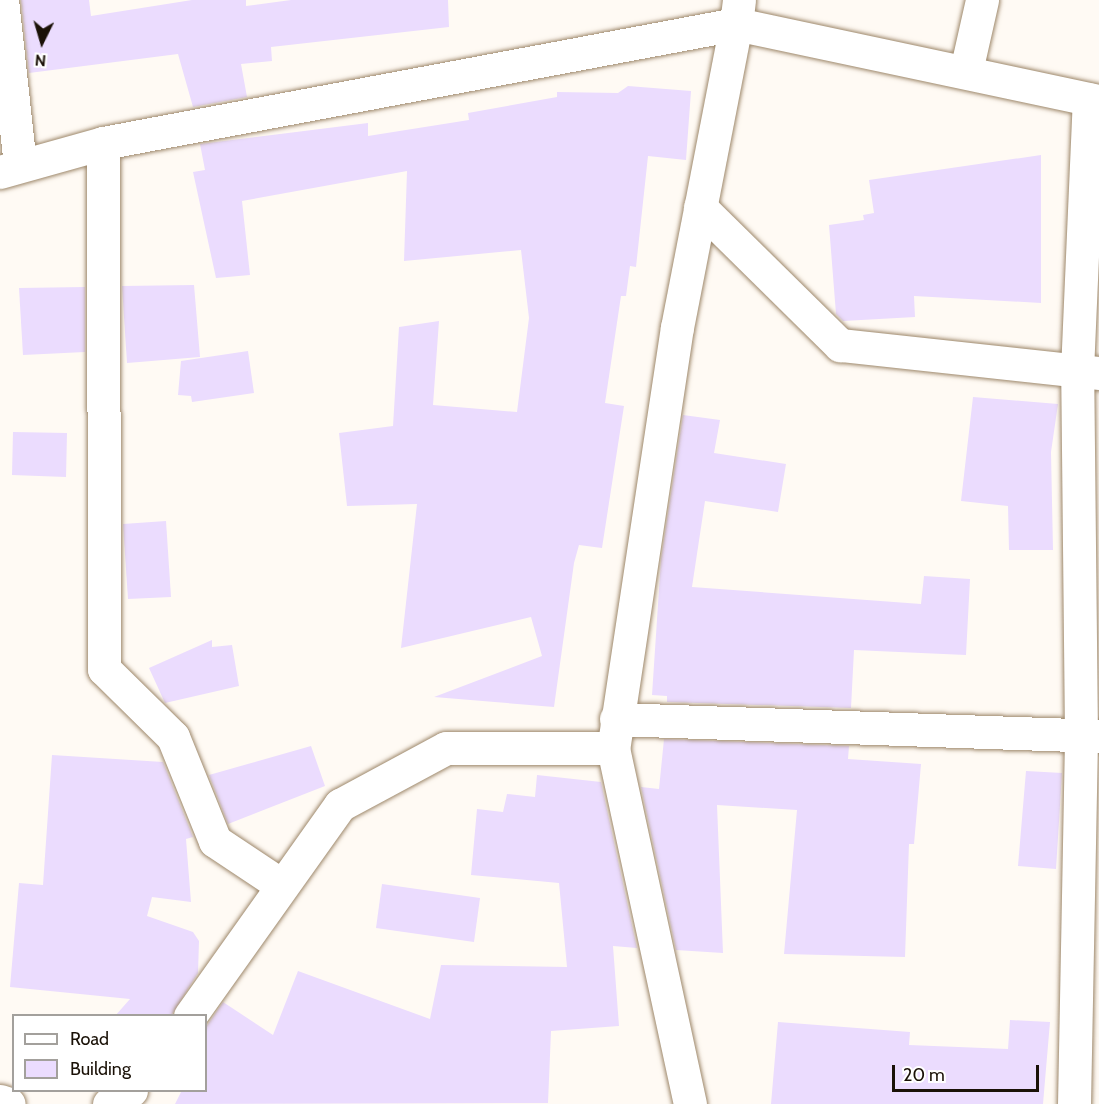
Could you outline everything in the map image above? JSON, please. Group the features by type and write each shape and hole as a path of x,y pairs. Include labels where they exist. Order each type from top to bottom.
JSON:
{"street":[{"path":"2,0 10,169 103,143 738,12 966,71 1094,100 1088,372 1090,736 1074,1104"},
{"path":"966,71 982,0"},
{"path":"690,1104 615,734 700,207 738,12"},
{"path":"103,143 104,669 173,737 215,841 281,885"},
{"path":"700,207 840,345 1088,372"},
{"path":"191,1014 340,805 446,748 615,734 1090,736"},
{"path":"109,1104 128,1092"},
{"path":"0,1101 9,1104"}],"building":[{"path":"21,0 89,0 91,16 192,0 246,0 246,6 291,0 448,0 449,27 271,47 272,61 241,64 247,97 193,107 178,54 29,73"},
{"path":"628,86 691,91 686,160 648,156 636,267 630,266 626,296 621,296 605,403 624,406 602,548 579,545 574,563 554,707 434,697 542,656 531,617 401,648 417,504 347,506 339,433 393,426 399,327 439,321 433,405 517,412 529,318 521,250 404,261 407,171 242,201 250,275 216,278 193,172 205,170 200,144 368,123 368,136 469,120 468,113 557,97 557,92 618,93"},
{"path":"1041,155 1041,303 914,296 915,317 843,321 836,314 829,225 864,220 863,215 874,213 869,180"},
{"path":"194,285 200,357 127,363 122,286"},
{"path":"85,287 85,352 23,355 19,288"},
{"path":"248,351 254,393 192,402 191,396 178,395 181,361"},
{"path":"973,397 1058,404 1051,452 1053,550 1009,550 1008,506 961,501"},
{"path":"683,415 720,420 714,453 786,464 778,512 705,501 692,587 921,604 924,576 970,579 966,655 854,650 851,708 667,702 667,696 652,695 661,559"},
{"path":"13,432 67,433 66,477 12,475"},
{"path":"166,521 171,597 128,599 123,524"},
{"path":"212,640 212,647 232,645 239,686 165,703 149,668"},
{"path":"664,739 849,746 848,759 921,764 914,844 909,844 905,957 784,954 797,810 717,805 723,953 676,950 641,787 659,789"},
{"path":"311,746 325,786 228,824 209,775"},
{"path":"52,755 163,762 193,837 186,839 191,902 152,897 147,916 193,932 199,941 198,973 172,1014 117,1014 130,999 10,987 19,883 43,885"},
{"path":"1026,771 1062,773 1056,869 1018,866"},
{"path":"537,775 601,782 637,948 613,946 619,1026 551,1031 548,1103 175,1104 181,1092 207,1092 207,1026 223,1002 273,1035 298,971 430,1019 441,965 567,967 559,883 471,875 477,809 503,812 507,794 535,797"},
{"path":"382,884 480,898 474,942 376,928"},
{"path":"1010,1020 1050,1022 1043,1104 771,1104 778,1022 910,1032 909,1045 1008,1049"}]}
